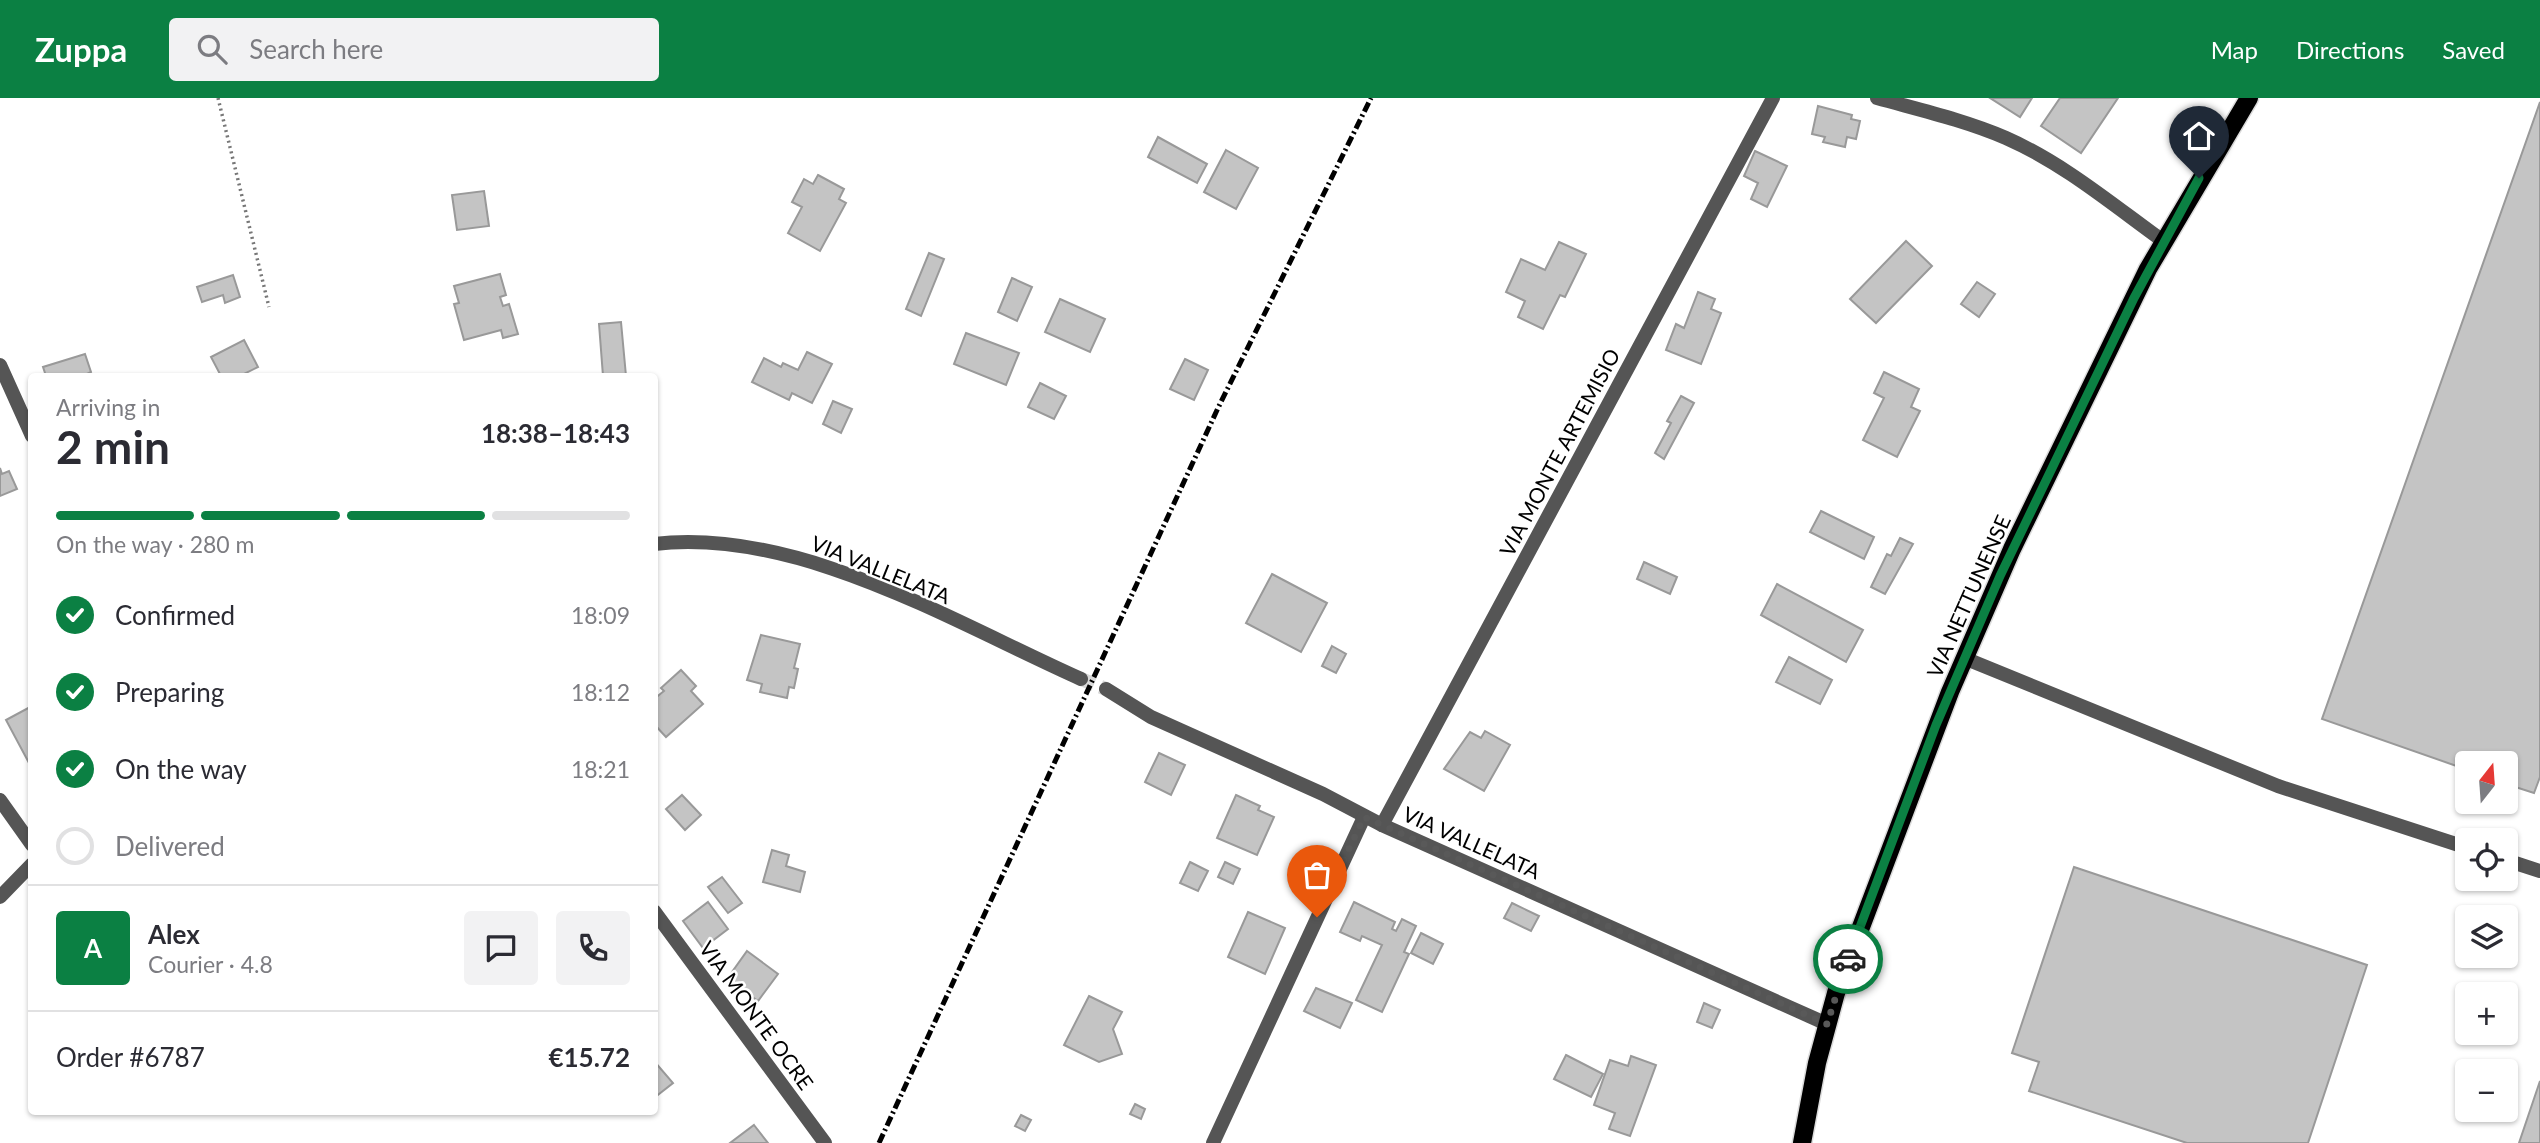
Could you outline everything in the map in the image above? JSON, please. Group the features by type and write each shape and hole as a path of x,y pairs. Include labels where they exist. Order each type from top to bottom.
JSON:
{"main road":[{"name":"VIA NETTUNENSE","path":"1802,1143 1827,1024 1925,752 1964,658 2012,549 2164,241 2249,98"}],"street":[{"name":"VIA MONTE ARTEMISIO","path":"1382,825 1773,98"},
{"path":"1877,98 1973,126 2019,144 2061,169 2164,241"},
{"path":"0,365 28,427"},
{"name":"VIA VALLELATA","path":"658,544 684,541 728,544 764,549 801,559 855,577 1081,678"},
{"path":"1964,658 2258,778 2455,844"},
{"name":"VIA VALLELATA","path":"1106,689 1151,717 1323,794 1364,817 1827,1024"},
{"path":"0,800 28,839"},
{"path":"1213,1143 1364,817"},
{"path":"2518,864 2540,871"},
{"path":"0,897 28,868"},
{"name":"VIA MONTE OCRE","path":"658,916 825,1143"}],"path":[{"path":"218,98 265,279 269,307"}],"building":[{"path":"1990,98 2032,98 2020,117"},
{"path":"2060,98 2118,98 2081,153 2041,126"},
{"path":"2540,102 2540,777 2534,793 2518,788 2518,751 2455,751 2455,765 2322,719"},
{"path":"1818,106 1852,115 1851,119 1860,121 1856,139 1847,137 1845,147 1823,142 1825,137 1812,134"},
{"path":"1158,137 1207,164 1197,183 1148,157"},
{"path":"1226,150 1258,168 1236,209 1204,192"},
{"path":"1755,151 1787,166 1767,207 1751,199 1758,183 1744,176"},
{"path":"818,175 844,189 839,199 846,203 820,251 788,233 802,207 792,202 804,179 813,184"},
{"path":"484,191 489,226 457,230 452,195"},
{"path":"1906,241 1932,266 1876,323 1850,299"},
{"path":"1559,242 1586,254 1565,297 1560,295 1543,329 1518,317 1525,301 1506,292 1521,259 1545,270"},
{"path":"929,253 944,259 921,316 906,309"},
{"path":"500,274 506,295 500,297 503,306 509,304 518,334 503,338 501,330 464,340 454,304 459,303 454,286"},
{"path":"233,275 240,297 225,303 223,295 202,302 197,287"},
{"path":"1012,278 1032,287 1017,321 998,312"},
{"path":"1977,282 1995,294 1979,317 1961,304"},
{"path":"1698,292 1715,299 1711,309 1721,313 1701,364 1666,350 1676,324 1684,328"},
{"path":"1060,299 1105,319 1090,352 1045,332"},
{"path":"621,322 626,373 603,373 599,324"},
{"path":"966,333 1019,353 1006,385 954,364"},
{"path":"244,340 258,367 246,373 219,373 211,357"},
{"path":"807,352 832,364 812,403 792,393 789,400 752,382 764,358 781,367 783,363 798,370"},
{"path":"85,354 91,372 45,373 43,367"},
{"path":"1185,359 1208,370 1194,400 1170,389"},
{"path":"1884,372 1919,389 1911,407 1920,411 1897,457 1863,440 1884,398 1874,393"},
{"path":"1040,383 1066,396 1054,419 1028,407"},
{"path":"1681,396 1694,403 1664,459 1655,453 1671,423 1667,421"},
{"path":"833,401 852,409 841,433 823,424"},
{"path":"0,468 2,474 9,471 17,489 0,496"},
{"path":"1821,511 1874,537 1864,559 1810,532"},
{"path":"1900,538 1913,544 1885,594 1871,587 1887,554 1891,556"},
{"path":"1644,562 1677,577 1670,594 1637,579"},
{"path":"1272,574 1327,603 1301,652 1246,623"},
{"path":"1777,584 1863,630 1846,662 1761,615"},
{"path":"761,635 800,644 794,668 798,669 794,688 789,687 787,698 760,692 762,684 747,680"},
{"path":"1332,646 1346,654 1336,673 1322,666"},
{"path":"1789,657 1832,680 1820,704 1776,682"},
{"path":"681,670 696,686 691,691 703,704 666,737 658,728 658,696 664,691 661,688"},
{"path":"28,708 28,761 6,720"},
{"path":"1485,731 1510,745 1484,791 1444,769 1470,732 1481,738"},
{"path":"1159,753 1185,765 1171,795 1145,782"},
{"path":"682,795 701,815 685,830 666,809"},
{"path":"1236,795 1260,806 1258,810 1274,817 1257,855 1217,838"},
{"path":"772,850 789,855 786,866 805,872 800,892 763,882"},
{"path":"1190,862 1208,871 1198,891 1180,883"},
{"path":"1225,862 1240,869 1233,884 1218,877"},
{"path":"2074,867 2367,965 2308,1143 2187,1143 2029,1091 2039,1062 2012,1053"},
{"path":"722,877 742,903 728,913 708,887"},
{"path":"708,902 728,929 703,948 683,921"},
{"path":"1354,902 1395,922 1392,929 1396,931 1402,919 1416,926 1404,952 1409,954 1382,1012 1356,1000 1382,945 1362,936 1360,941 1340,932"},
{"path":"1512,903 1539,916 1531,931 1504,918"},
{"path":"1248,912 1285,928 1265,974 1228,957"},
{"path":"1421,933 1443,944 1433,964 1411,953"},
{"path":"747,951 778,974 758,1001 727,979"},
{"path":"1316,988 1352,1003 1340,1028 1304,1011"},
{"path":"1089,996 1122,1012 1113,1029 1122,1054 1099,1062 1064,1045"},
{"path":"1704,1003 1720,1010 1712,1028 1697,1022"},
{"path":"1566,1055 1603,1074 1591,1097 1554,1079"},
{"path":"1631,1056 1656,1065 1630,1136 1609,1129 1615,1113 1594,1105 1610,1060 1628,1066"},
{"path":"658,1066 673,1083 658,1095"},
{"path":"2540,1081 2540,1143 2519,1143"},
{"path":"1135,1104 1145,1109 1141,1119 1130,1114"},
{"path":"1021,1115 1031,1120 1025,1131 1015,1126"},
{"path":"754,1125 768,1143 730,1143"}],"tunnel":[{"path":"1081,679 1106,689"}],"railway":[{"path":"879,1143 1218,408 1371,98"}],"way so far":[{"path":"1317,917 1364,817 1827,1024 1848,959"}],"route":[{"path":"1848,959 1936,725 2000,576 2148,269 2199,178"}]}
